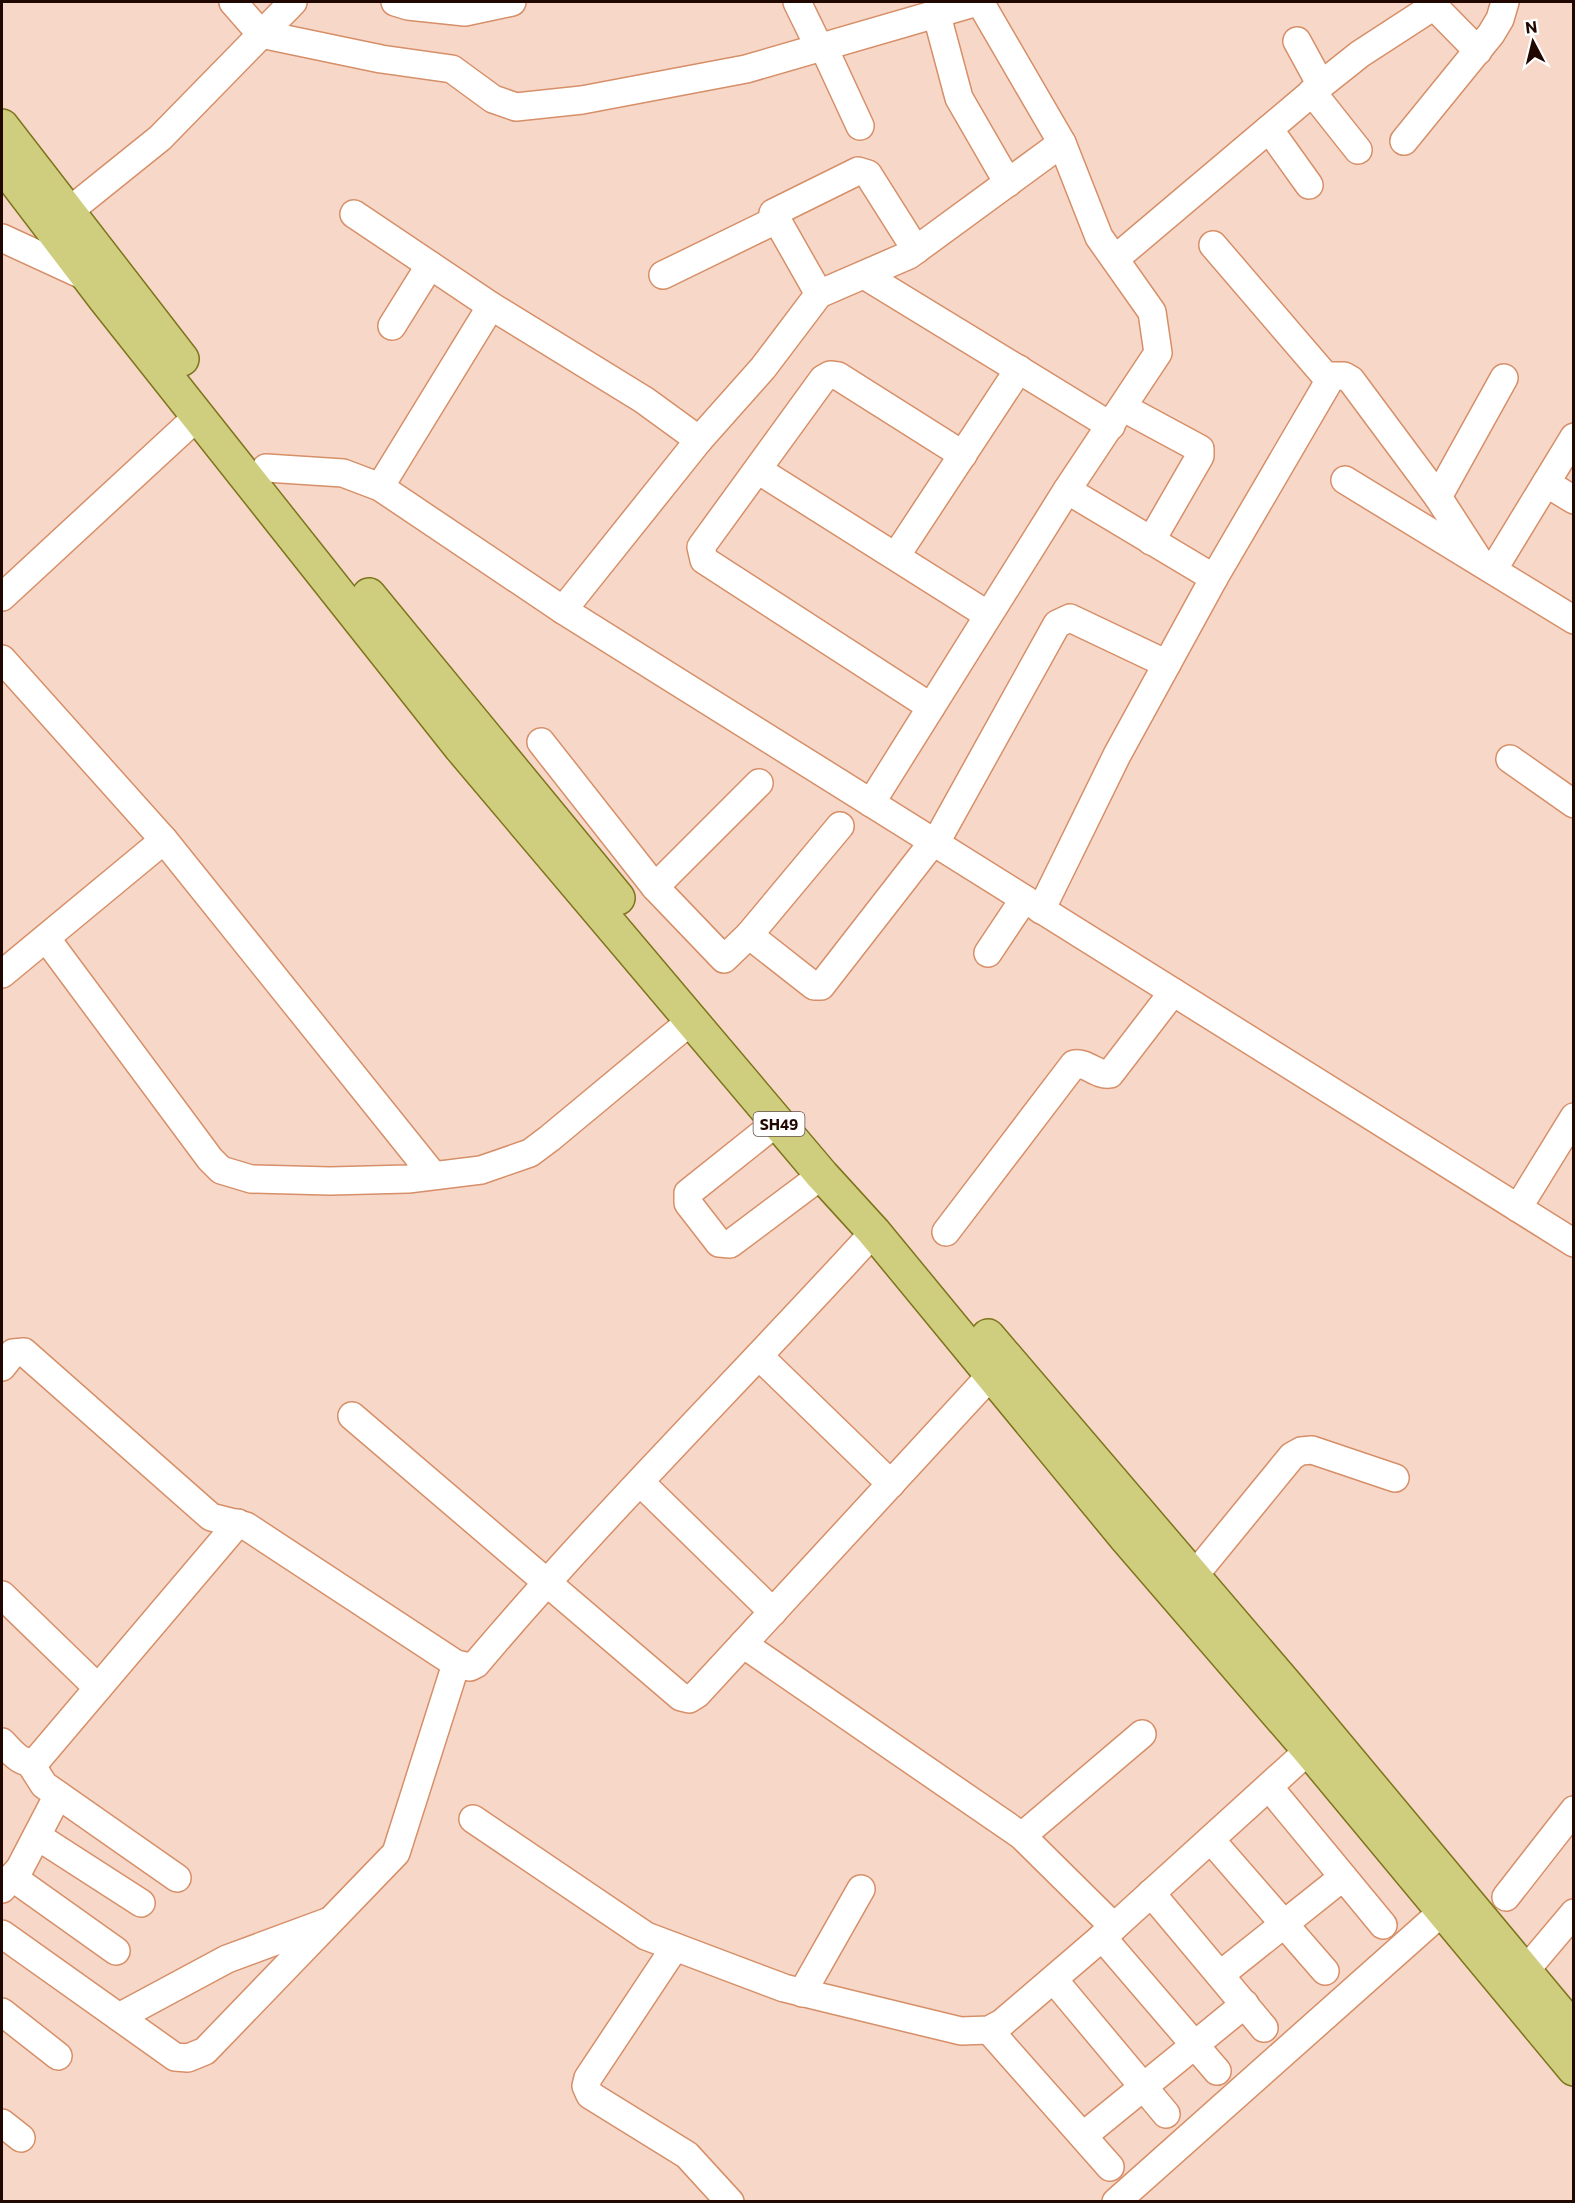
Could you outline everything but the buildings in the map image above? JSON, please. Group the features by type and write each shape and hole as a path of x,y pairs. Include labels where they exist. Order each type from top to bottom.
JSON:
{"main road":[{"name":"SH49","path":"4,146 68,212 266,468 811,1130 1574,2030"},
{"name":"SH49","path":"4,146 89,278 461,748 822,1175 874,1232 1126,1538 1309,1749 1574,2069"}],"street":[{"path":"233,2 261,34 381,59 452,69 493,99 516,107 582,100 746,69 936,12 979,2 1062,143 1099,237 1152,312 1157,344 1154,362 1067,490 871,804"},
{"path":"68,212 160,138 293,2"},
{"path":"395,2 408,6 465,12 482,5 512,2"},
{"path":"797,2 860,126"},
{"path":"1404,141 1478,51 1500,19 1505,2"},
{"path":"1115,259 1316,89 1360,54 1432,4 1478,51"},
{"path":"936,12 959,98 1008,183"},
{"path":"1297,40 1316,89 1358,150"},
{"path":"1269,129 1309,185"},
{"path":"563,610 699,440 763,368 819,294 916,250 1062,143"},
{"path":"819,294 776,220 775,210 863,171 868,174 916,250"},
{"path":"354,214 491,306 644,400 699,440"},
{"path":"663,275 776,220"},
{"path":"2,238 89,278"},
{"path":"1213,245 1328,379"},
{"path":"392,326 430,266"},
{"path":"864,274 1019,369 1117,417 1200,449 1200,456 1151,541"},
{"path":"380,487 491,306"},
{"path":"896,556 1019,369"},
{"path":"988,953 1032,905 1328,379 1338,374 1351,380 1438,496 1486,566"},
{"path":"931,707 704,560 701,547 823,379 830,375 838,376 963,455"},
{"path":"1438,496 1504,378"},
{"path":"2,597 199,415"},
{"path":"1486,566 1546,483 1574,437"},
{"path":"266,468 343,473 380,487 563,610 1574,1243"},
{"path":"758,470 988,615"},
{"path":"1345,480 1574,620"},
{"path":"1546,483 1574,500"},
{"path":"1067,490 1214,578"},
{"path":"749,935 814,986 821,986 934,843 1057,624 1062,620 1070,618 1167,664"},
{"path":"2,660 164,840 433,1175"},
{"path":"541,742 654,887 720,957 728,957 749,935 840,826"},
{"path":"1510,759 1574,804"},
{"path":"654,887 759,783"},
{"path":"570,840 595,813"},
{"path":"2,974 164,840"},
{"path":"46,938 210,1159 221,1170 251,1179 308,1181 408,1179 481,1170 530,1153 692,1020"},
{"path":"946,1233 1074,1064 1081,1064 1103,1075 1110,1074 1173,992"},
{"path":"1518,1208 1574,1117"},
{"path":"777,1122 688,1194 688,1203 718,1242 730,1245 822,1175"},
{"path":"2,1367 13,1353 24,1352 211,1517 238,1523 456,1664 470,1667 476,1664 545,1582 760,1356 874,1232"},
{"path":"760,1356 891,1484"},
{"path":"352,1416 681,1697 689,1699 697,1694 991,1375"},
{"path":"1192,1577 1292,1456 1301,1450 1312,1450 1395,1478"},
{"path":"640,1482 772,1612"},
{"path":"2,1742 23,1762 30,1763 37,1760 238,1523"},
{"path":"2,1595 98,1688"},
{"path":"742,1644 1022,1836 1108,1932 1217,2071"},
{"path":"2,1934 175,2057 182,2059 205,2051 396,1853 456,1664"},
{"path":"1022,1836 1142,1734"},
{"path":"473,1820 634,1929 675,1947 802,1993 961,2031 989,2030 1002,2023 1054,1980 1309,1749"},
{"path":"30,1763 44,1785 177,1878"},
{"path":"1269,1787 1383,1925"},
{"path":"58,1795 37,1836 6,1881 116,1951"},
{"path":"1506,1897 1574,1810"},
{"path":"37,1836 141,1903"},
{"path":"1211,1840 1325,1971"},
{"path":"1220,1975 1343,1877"},
{"path":"802,1993 861,1889"},
{"path":"1151,1893 1264,2028"},
{"path":"1116,2202 1443,1911"},
{"path":"1525,1971 1574,1912"},
{"path":"119,2017 227,1959 334,1919"},
{"path":"675,1947 588,2078 586,2086 590,2095 687,2155 730,2202"},
{"path":"1054,1980 1166,2115"},
{"path":"1083,2136 1245,2004"},
{"path":"2,2012 58,2055"},
{"path":"989,2030 1110,2167"}]}
